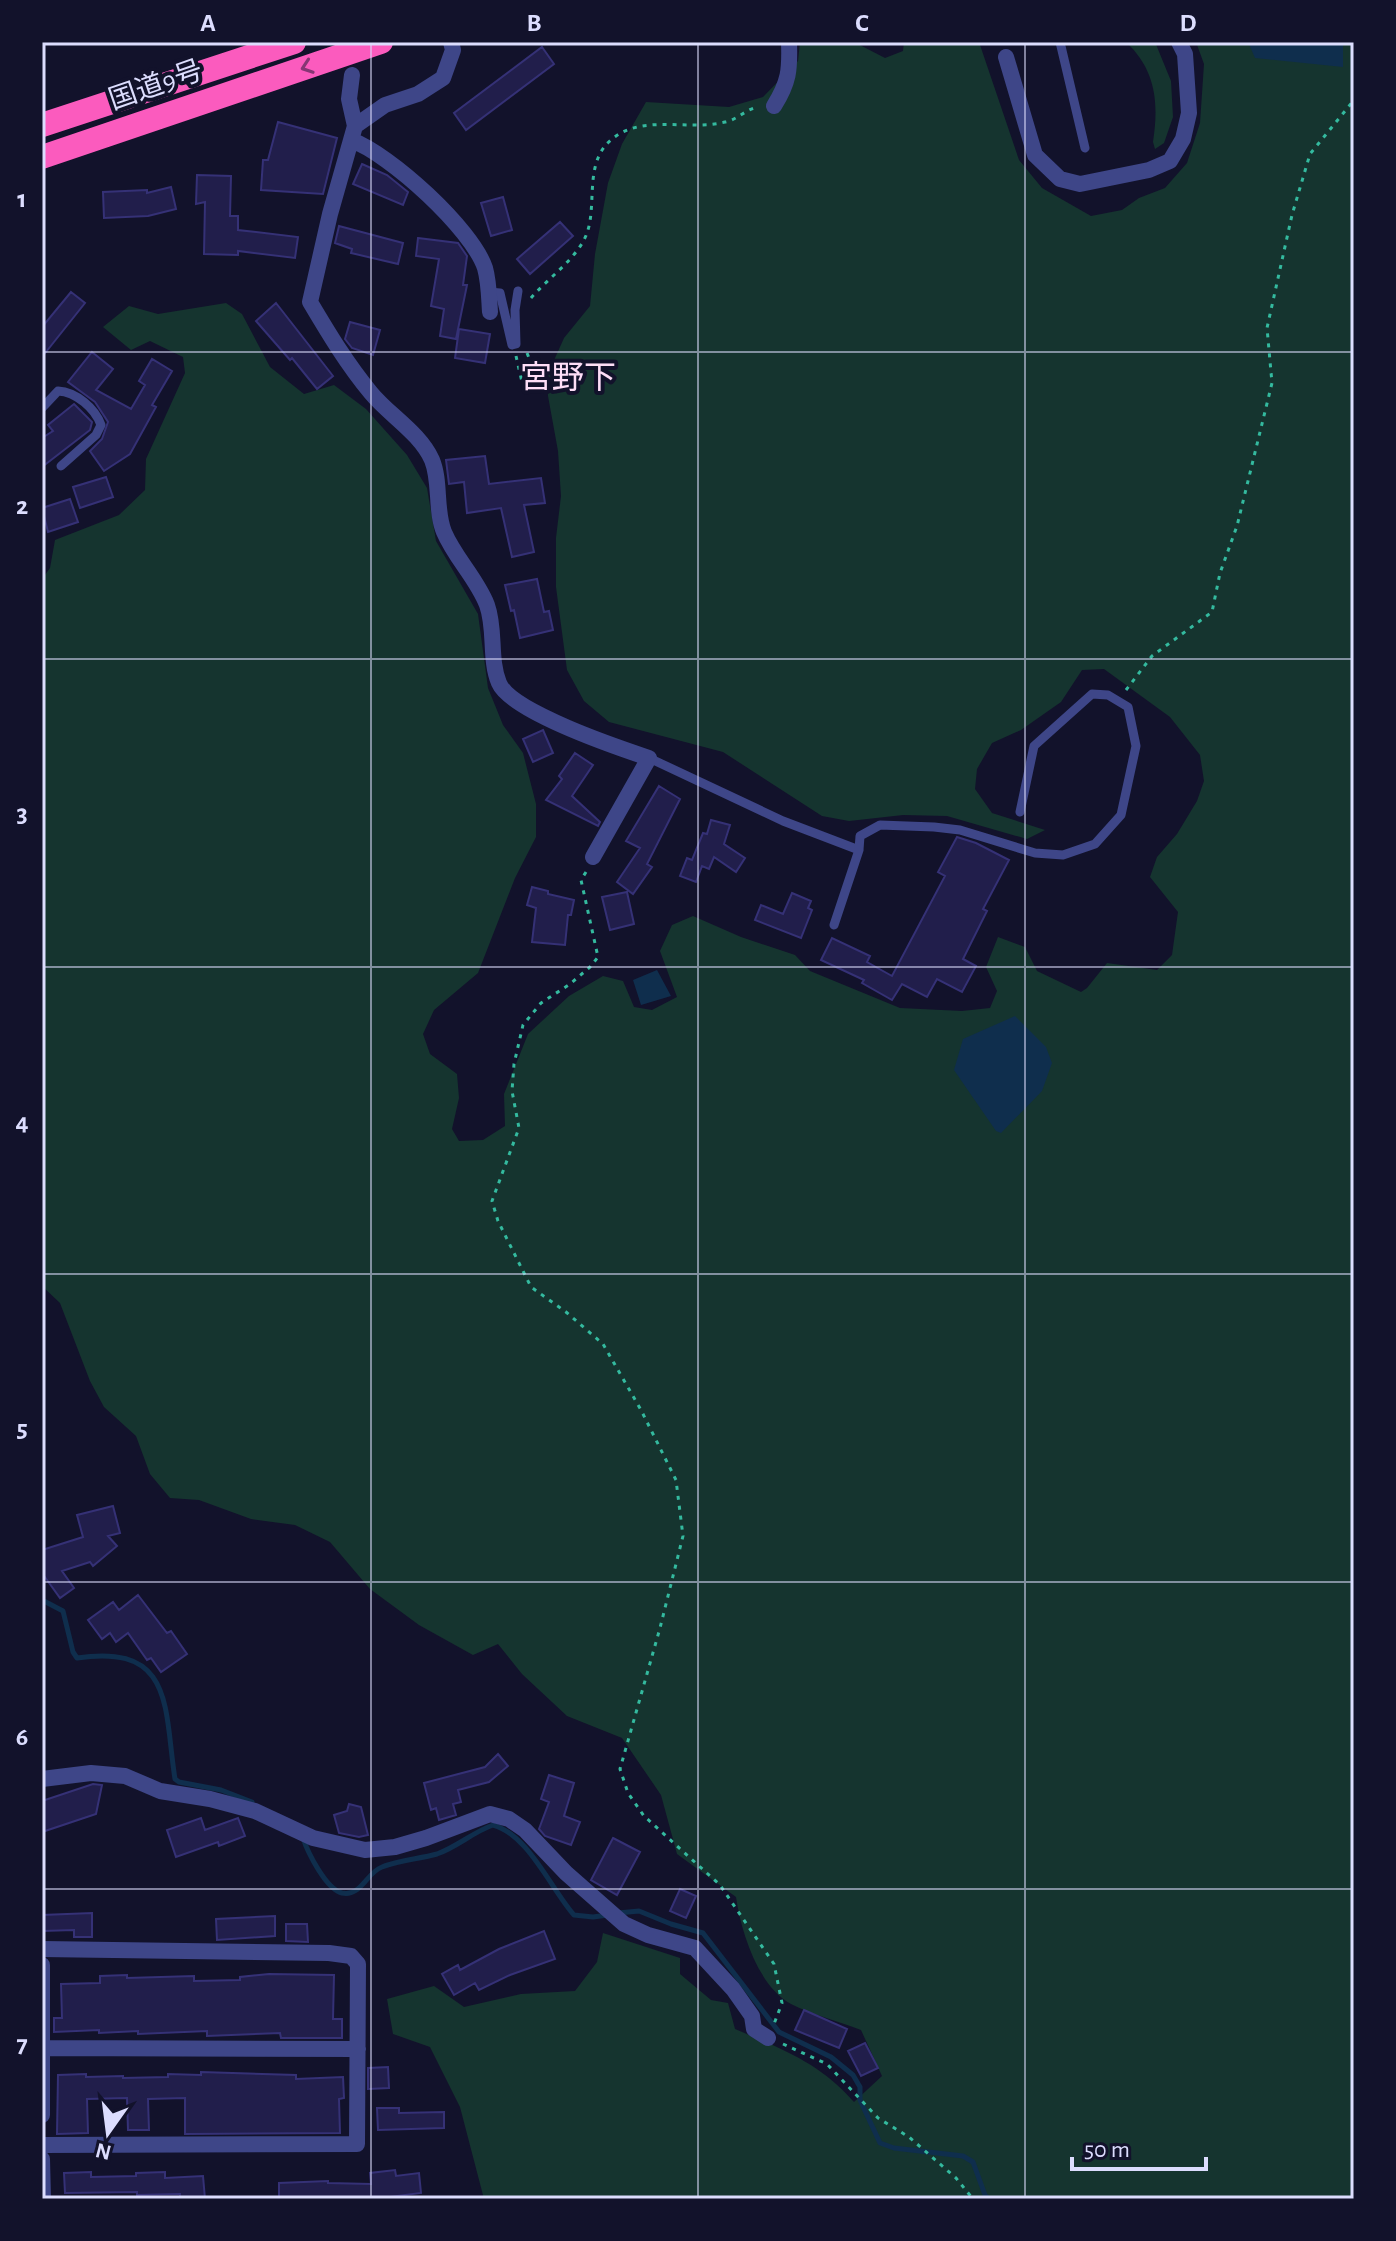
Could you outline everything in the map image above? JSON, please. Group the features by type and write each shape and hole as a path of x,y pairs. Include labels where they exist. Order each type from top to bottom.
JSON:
{"highway":[{"name":"国道9号","path":"42,125 294,42"},
{"name":"国道9号","path":"42,157 381,42"}],"street":[{"path":"353,133 385,105 418,94 443,78 453,50 451,42"},
{"path":"774,106 789,76 789,42"},
{"path":"1006,49 1035,155 1060,179 1080,184 1149,170 1170,161 1183,139 1189,113 1185,54 1179,42"},
{"path":"352,75 349,99 353,133 310,302 338,351 432,460 444,531 487,605 500,687 519,702 555,721 597,741 649,758 593,857"},
{"path":"353,133 361,144 392,165 434,201 469,239 484,267 490,312"},
{"path":"42,1779 91,1773 125,1776 160,1791 210,1799 255,1811 313,1838 365,1850 395,1847 490,1814 509,1819 525,1830 566,1873 624,1924 648,1935 695,1948 733,1989 752,2016 754,2029 768,2038"},
{"path":"42,1949 313,1952 351,1956 358,1964 357,2144 42,2145"},
{"path":"42,1965 42,2115"},
{"path":"42,2048 358,2049"},
{"path":"42,2159 43,2199"}],"lane":[{"path":"1060,42 1085,148"},
{"path":"489,292 500,293 512,345 516,344 518,291"},
{"path":"42,408 58,391 71,392 97,415 101,425 96,435 61,466"},
{"path":"834,925 859,850 860,836 880,825 960,830 1035,853 1063,855 1095,844 1121,815 1136,746 1128,707 1108,695 1092,694 1034,746 1020,812"},
{"path":"649,758 783,821 859,850"}],"path":[{"path":"1119,699 1152,656 1212,612 1272,383 1267,328 1292,215 1310,154 1354,100"},
{"path":"531,298 555,271 576,255 588,231 592,178 597,159 614,138 638,125 727,122 753,107 774,106"},
{"path":"512,345 520,364 522,382 535,373 528,355 527,339"},
{"path":"593,857 581,880 598,957 570,984 541,1003 523,1025 514,1064 512,1091 519,1128 492,1201 498,1221 531,1287 603,1344 676,1480 683,1536 620,1769 628,1793 644,1816 720,1885 774,1964 782,2003 768,2038 827,2064 878,2118 909,2137 956,2178 973,2199"}],"green space":[{"path":"800,42 854,42 885,58 903,51 904,42 979,42 1019,160 1042,188 1091,216 1122,210 1139,198 1165,188 1187,163 1200,123 1204,64 1196,42 1354,42 1354,2199 484,2199 460,2107 430,2047 393,2034 387,1999 434,1986 464,2007 521,1994 575,1991 597,1962 603,1933 680,1958 680,1974 711,2000 728,2003 735,2029 784,2050 813,2067 854,2102 882,2076 861,2030 791,2004 769,1985 747,1941 736,1897 677,1854 661,1795 622,1738 567,1716 522,1674 498,1644 473,1655 419,1625 370,1589 330,1542 295,1525 251,1519 199,1500 170,1498 150,1474 136,1436 104,1407 90,1381 60,1303 42,1286 42,579 50,568 55,540 119,515 145,490 146,459 185,373 183,357 150,341 131,350 103,327 129,306 158,314 226,303 242,314 270,367 304,394 334,385 366,409 407,455 427,488 436,541 478,614 488,688 503,725 523,753 536,804 536,837 515,878 478,973 434,1010 423,1034 430,1054 457,1074 459,1098 452,1129 459,1141 483,1140 505,1126 504,1094 528,1034 569,996 603,976 623,981 634,1007 652,1010 677,997 660,951 672,925 693,916 741,937 795,955 810,971 900,1008 962,1011 990,1008 997,991 986,967 998,937 1025,947 1037,971 1081,992 1107,963 1157,970 1172,955 1178,912 1150,877 1157,857 1177,834 1197,801 1204,781 1200,755 1170,717 1104,669 1082,670 1061,702 1021,730 992,743 977,769 975,789 992,813 1045,830 1027,839 947,816 903,815 849,821 822,816 723,752 609,722 584,701 567,670 556,587 556,538 561,496 558,451 547,376 564,338 590,306 595,254 608,183 622,144 646,102 729,107 763,97 798,61"},
{"path":"1126,42 1155,42 1171,81 1173,117 1164,143 1155,149 1153,88 1144,64"}],"water":[{"path":"1248,42 1343,42 1343,67 1255,58"},
{"path":"657,970 671,996 641,1005 633,980"},
{"path":"1015,1016 1046,1047 1052,1063 1042,1091 1001,1133 996,1131 954,1070 963,1039"}],"building":[{"path":"542,47 554,64 466,130 454,113"},
{"path":"278,122 337,138 323,194 261,190 263,160 268,160"},
{"path":"362,164 387,175 408,192 403,205 353,184"},
{"path":"197,175 231,176 230,216 238,216 238,230 298,237 295,258 238,251 238,255 204,254 205,202 196,204"},
{"path":"171,187 176,209 148,216 104,218 103,192 147,190 147,193"},
{"path":"503,197 512,230 491,236 481,203"},
{"path":"560,222 573,236 530,274 517,259"},
{"path":"339,226 403,243 398,264 351,253 352,249 335,243"},
{"path":"418,238 458,243 467,256 463,285 467,285 456,339 440,336 444,309 431,306 439,259 416,256"},
{"path":"71,292 85,303 42,357 42,327"},
{"path":"276,303 333,376 317,389 256,321"},
{"path":"350,322 380,330 373,355 352,348 345,339"},
{"path":"459,329 490,334 485,363 455,358"},
{"path":"92,352 113,369 96,390 131,409 145,385 139,381 152,359 172,371 152,405 156,407 130,454 104,471 90,451 102,439 108,422 95,402 68,382"},
{"path":"74,404 92,422 90,430 42,467 42,438 53,431 48,425"},
{"path":"485,456 489,484 541,478 545,503 524,505 534,552 512,557 501,508 467,513 464,482 449,484 446,460"},
{"path":"106,477 113,497 80,508 73,487"},
{"path":"70,499 78,522 48,532 42,508"},
{"path":"537,579 544,612 549,611 553,630 520,638 505,585"},
{"path":"543,730 553,753 533,762 523,739"},
{"path":"575,753 593,765 572,796 600,822 598,826 546,800 562,779 559,776"},
{"path":"659,786 680,799 647,864 652,867 633,894 617,882 640,848 626,841"},
{"path":"711,820 730,825 724,844 745,858 736,872 714,857 709,869 702,866 696,882 680,876 687,858 692,860 703,833 707,834"},
{"path":"957,837 1009,860 983,909 987,911 963,959 976,966 962,992 937,979 927,997 902,984 892,1000 862,983 864,980 821,960 832,938 870,956 867,962 892,976 945,876 938,872"},
{"path":"532,887 574,900 571,915 568,915 565,945 532,942 536,908 527,905"},
{"path":"627,892 634,924 610,930 602,897"},
{"path":"792,893 811,901 808,908 812,910 801,938 755,920 761,905 783,914"},
{"path":"113,1506 120,1533 108,1536 117,1546 93,1566 90,1562 62,1571 74,1588 60,1598 42,1573 42,1550 83,1537 77,1515"},
{"path":"138,1595 187,1654 161,1672 151,1658 147,1660 128,1633 116,1642 110,1633 102,1639 88,1620 113,1602 119,1610"},
{"path":"498,1754 508,1766 489,1782 458,1790 461,1802 453,1804 456,1815 439,1820 436,1808 431,1810 424,1783 485,1767"},
{"path":"549,1775 574,1783 564,1816 580,1822 571,1845 545,1836 539,1829 549,1802 541,1799"},
{"path":"93,1784 102,1785 96,1814 42,1832 42,1801"},
{"path":"349,1804 361,1807 368,1835 359,1837 339,1833 334,1815 347,1811"},
{"path":"201,1818 205,1830 238,1818 245,1836 176,1857 167,1830"},
{"path":"613,1838 640,1852 617,1895 591,1880"},
{"path":"680,1889 696,1896 686,1918 670,1911"},
{"path":"92,1913 92,1937 74,1937 74,1930 42,1931 42,1915"},
{"path":"275,1916 275,1936 217,1940 216,1919"},
{"path":"286,1924 307,1924 308,1942 286,1941"},
{"path":"544,1931 555,1959 479,1990 475,1983 454,1995 442,1974 458,1965 460,1970 499,1949"},
{"path":"334,1975 333,2019 342,2019 342,2038 281,2038 280,2033 207,2036 207,2031 138,2034 138,2031 99,2033 99,2030 54,2032 54,2018 62,2018 61,1984 100,1983 100,1976 194,1976 194,1981 240,1980 240,1977"},
{"path":"804,2010 847,2029 839,2048 795,2030"},
{"path":"865,2043 878,2068 861,2076 848,2051"},
{"path":"388,2067 389,2088 368,2089 368,2068"},
{"path":"201,2072 296,2075 296,2079 343,2077 344,2098 339,2099 340,2133 185,2134 185,2098 148,2099 149,2130 128,2130 127,2098 87,2099 88,2133 57,2134 58,2075 123,2078 201,2075"},
{"path":"377,2108 399,2108 399,2113 444,2112 444,2128 378,2130"},
{"path":"395,2170 396,2176 419,2173 421,2193 374,2199 279,2199 279,2183 328,2181 371,2184 370,2173"},
{"path":"91,2172 91,2177 165,2172 165,2178 203,2176 205,2199 180,2199 180,2194 137,2195 137,2192 65,2193 64,2173"}],"waterway":[{"path":"42,1600 63,1611 77,1658 109,1656 132,1661 148,1672 159,1687 165,1706 175,1779 221,1790 252,1802"},
{"path":"303,1838 324,1878 336,1890 349,1893 382,1867 437,1854 493,1825 506,1830 528,1851 574,1915 608,1915"},
{"path":"618,1913 639,1911 703,1933 779,2032 831,2057 853,2075 860,2087 860,2100 880,2143 894,2148 963,2156 973,2162 989,2199"}],"district":[{"name":"宮野下","path":"568,378"}]}
